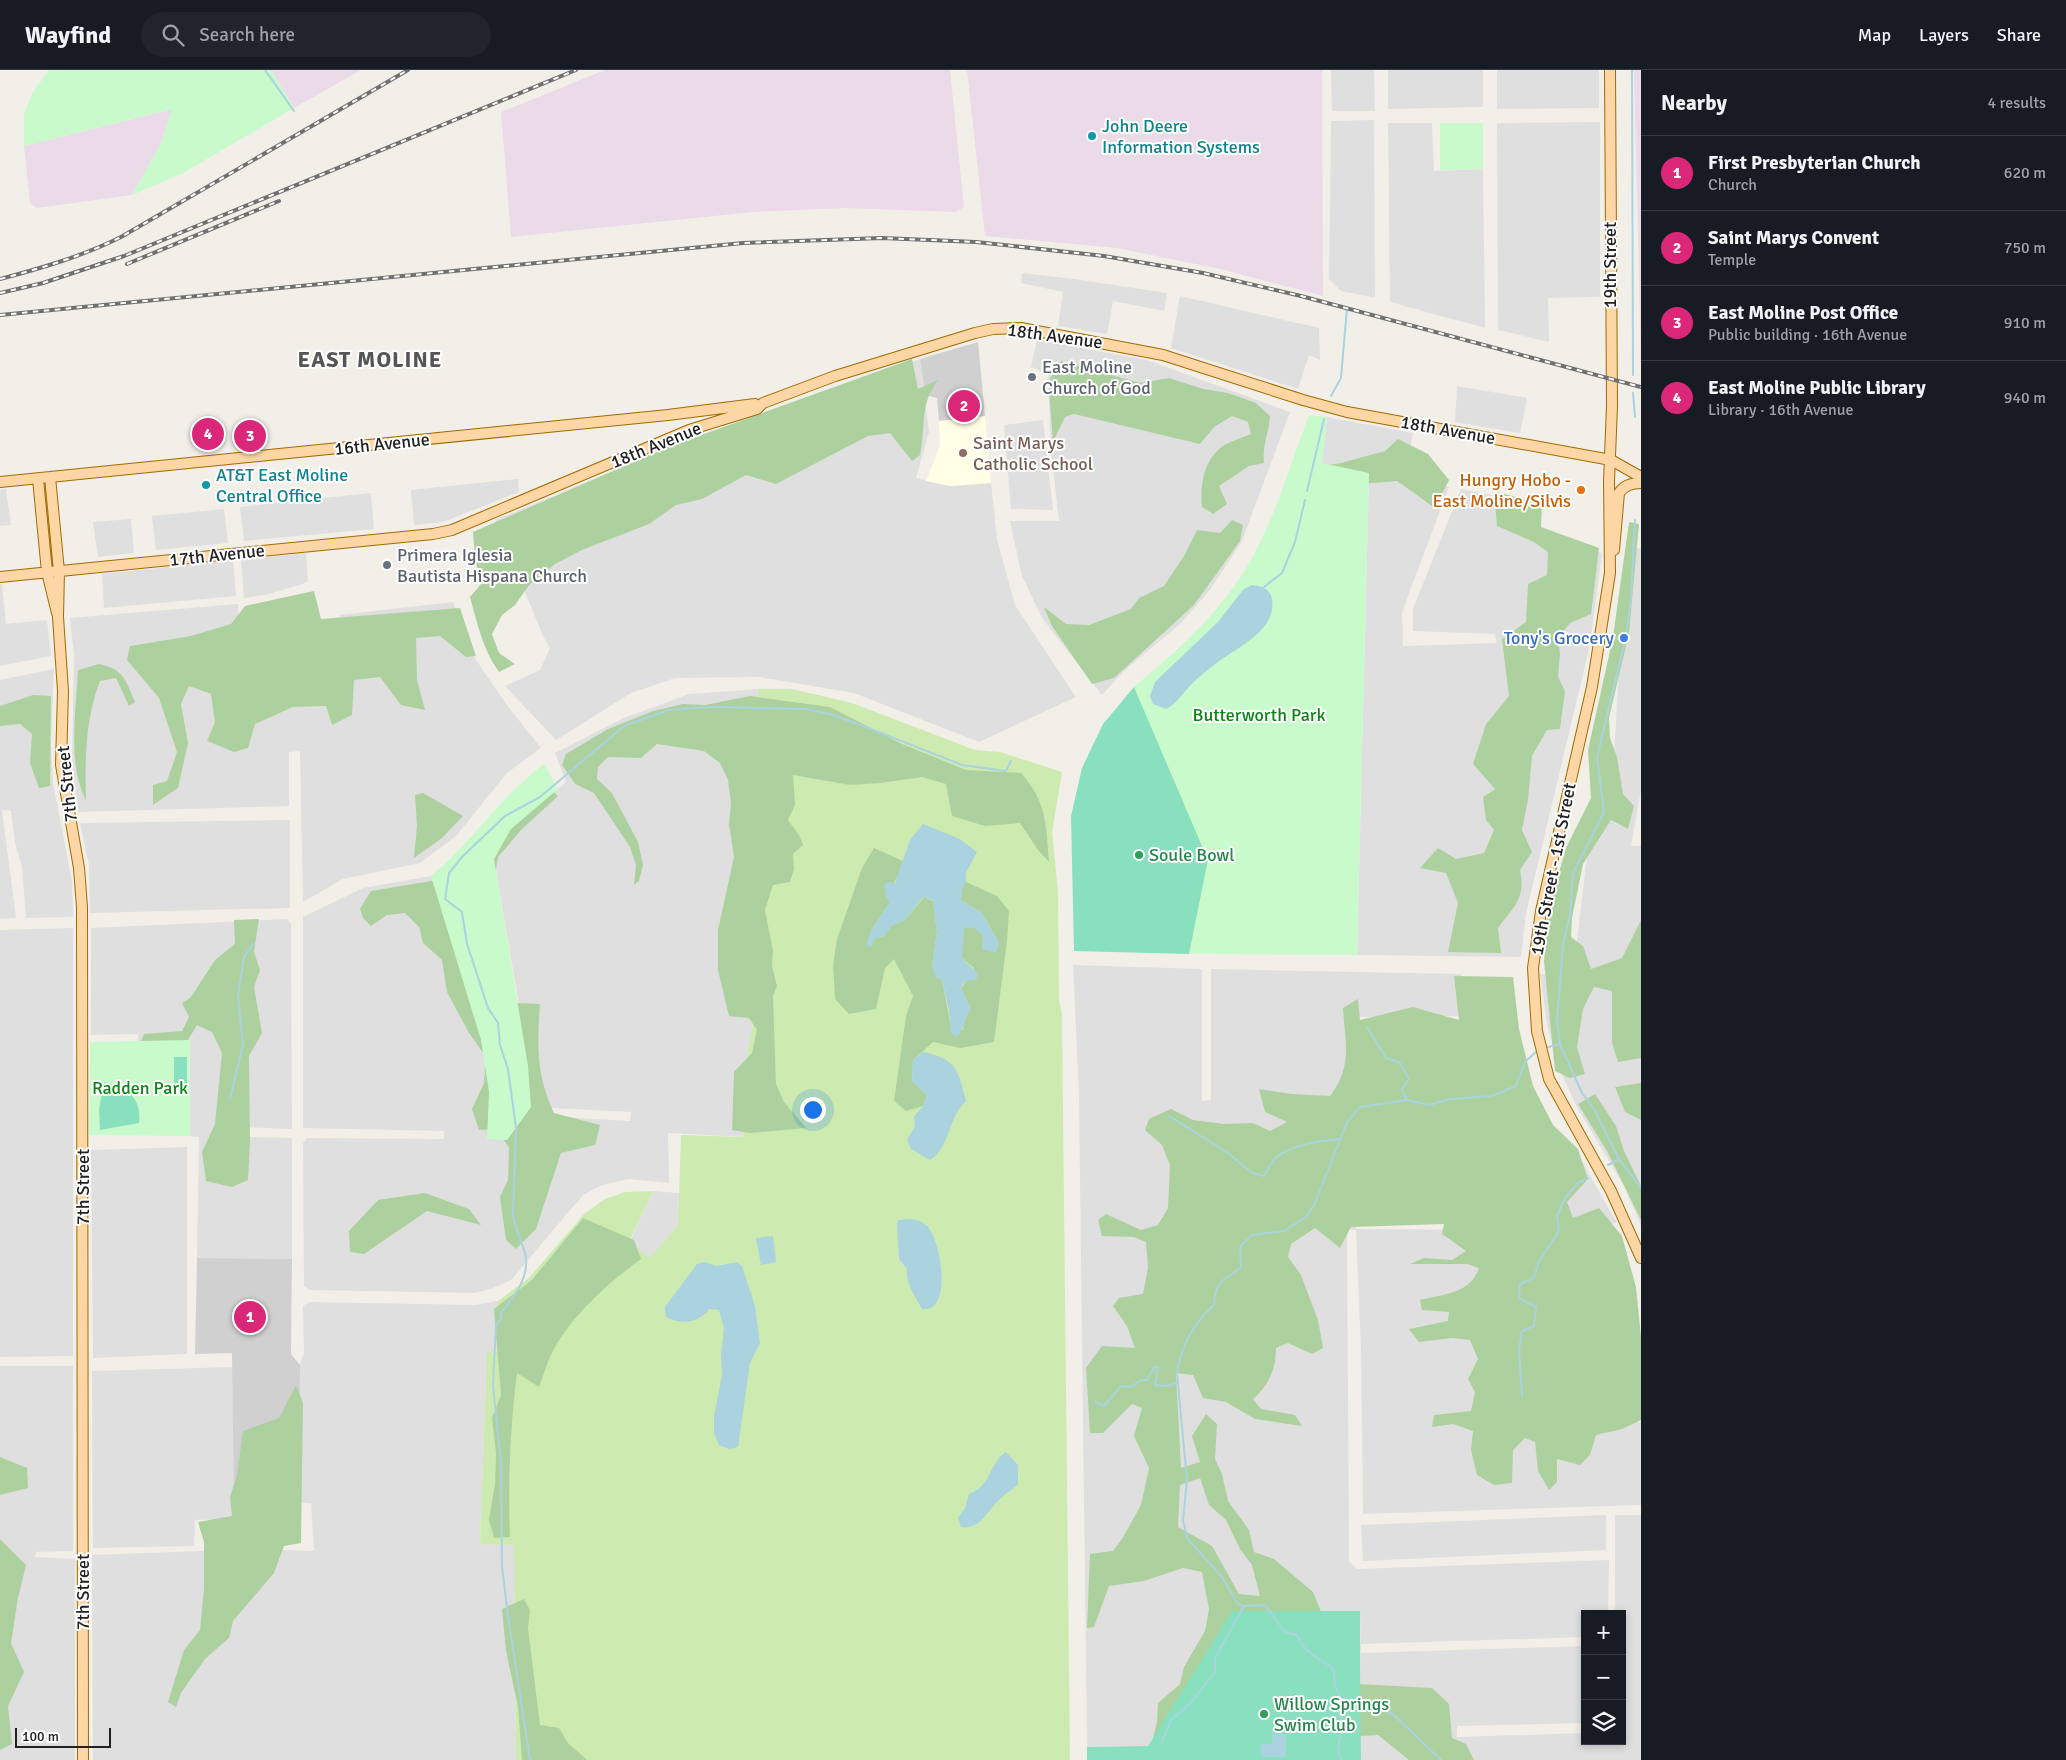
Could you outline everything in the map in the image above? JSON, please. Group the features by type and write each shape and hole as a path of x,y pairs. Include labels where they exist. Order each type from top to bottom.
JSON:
{"main road":[{"name":"19th Street","path":"1610,70 1611,460"},
{"name":"18th Avenue","path":"434,534 452,530 689,430 757,408 763,403 835,376 993,329 1016,328 1154,352 1303,400 1347,412 1611,460"},
{"name":"16th Avenue","path":"0,482 720,410 763,403"},
{"path":"1611,460 1641,478"},
{"name":"19th Street - 1st Street","path":"1611,460 1610,573 1592,687 1541,911 1534,968 1538,1031 1549,1079 1611,1191 1641,1258"},
{"name":"7th Street","path":"50,477 59,571 58,617 63,692 61,766 79,868 82,907 83,1760"},
{"name":"7th Street","path":"38,479 47,572 51,597 58,617"},
{"path":"1610,573 1616,534 1619,493 1627,486 1641,483"},
{"name":"17th Avenue","path":"0,577 434,534"}],"shaded area":[{"path":"271,70 361,70 294,108"},
{"path":"605,70 950,70 964,207 956,212 845,208 753,212 511,237 501,112"},
{"path":"967,70 1322,70 1323,296 1220,269 1117,248 985,236"},
{"path":"1331,70 1374,70 1375,111 1332,111"},
{"path":"1388,70 1483,70 1483,107 1388,109"},
{"path":"1497,70 1599,70 1599,108 1497,109"},
{"path":"1634,70 1641,70 1641,364"},
{"path":"173,109 161,143 132,195 37,208 30,203 24,146"},
{"path":"1374,120 1375,298 1341,291 1329,279 1331,121"},
{"path":"1600,122 1600,297 1548,298 1549,342 1498,330 1497,123"},
{"path":"1388,123 1432,123 1434,171 1483,169 1485,328 1390,302"},
{"path":"1022,273 1167,293 1164,311 1113,301 1107,334 1058,326 1063,292 1021,283"},
{"path":"1180,296 1319,328 1320,360 1309,355 1298,389 1171,348"},
{"path":"1037,340 1147,360 1290,412 1242,541 1210,590 1181,623 1124,671 1102,695 1042,618 1022,576 1010,521 1059,521 1051,452 1048,374 1031,367"},
{"path":"978,342 985,416 939,421 937,398 925,395 920,359"},
{"path":"920,359 929,432 916,478 950,486 991,483 997,539 1015,605 1076,697 979,742 854,693 759,677 675,678 631,693 556,740 505,686 540,670 550,648 543,636 495,520 704,434"},
{"path":"1457,386 1527,398 1520,433 1455,422"},
{"name":"Saint Marys Catholic School","path":"985,416 991,483 950,486 926,481 940,446 939,421"},
{"path":"1327,417 1413,433 1404,479 1449,487 1402,612 1403,646 1497,643 1495,634 1413,631 1413,609 1461,489 1528,502 1527,536 1602,553 1590,645 1526,913 1521,957 1357,955 1369,474 1322,463"},
{"path":"1043,420 1053,510 1011,509 1004,425"},
{"path":"518,479 519,492 443,522 414,525 411,490"},
{"path":"6,489 11,525 0,526 0,490"},
{"path":"371,493 374,529 244,541 240,507"},
{"path":"224,509 228,543 156,550 152,516"},
{"path":"131,519 134,553 98,557 93,522"},
{"path":"1626,545 1641,549 1641,790 1631,846 1641,846 1641,1226 1624,1186 1577,1107 1558,1066 1547,1024 1540,974 1573,974 1590,830 1612,791"},
{"path":"306,553 308,582 270,594 244,598 241,560"},
{"path":"233,560 236,596 104,608 102,574"},
{"path":"0,584 2,584 6,624 47,620 51,656 0,666"},
{"path":"453,602 472,654 506,704 541,748 507,773 456,836 420,863 343,879 303,902 300,751 289,752 289,806 78,812 72,764 74,654 70,618 238,604 239,637 342,692 340,615"},
{"path":"54,669 51,744 53,783 72,881 73,917 26,918 22,867 15,843 11,811 2,810 16,918 0,919 0,680"},
{"path":"758,689 753,849 759,994 747,1055 743,1137 668,1133 669,1183 629,1179 602,1185 583,1195 511,1280 493,1288 475,1293 309,1290 304,1286 303,1143 307,1138 444,1139 444,1131 303,1128 303,917 363,888 431,876 481,1040 489,1092 525,1115 630,1121 631,1112 531,1107 519,1005 494,859 511,829 566,782 555,753 624,718 689,694"},
{"path":"290,820 290,908 90,913 89,865 80,823"},
{"path":"287,919 291,923 292,1129 245,1127 245,1137 292,1138 292,1259 197,1258 199,1137 190,1136 190,1040 138,1041 138,1034 91,1035 91,928"},
{"path":"73,928 73,1356 0,1357 0,930"},
{"path":"1073,965 1202,969 1202,1101 1211,1100 1211,969 1461,974 1462,1016 1355,1017 1356,1229 1531,1230 1542,1425 1641,1422 1641,1505 1363,1514 1361,1350 1356,1230 1347,1229 1349,1562 1357,1569 1609,1560 1608,1610 1581,1610 1581,1637 1361,1644 1360,1612 1232,1611 1148,1746 1087,1747 1079,1095"},
{"path":"1565,1139 1579,1156 1617,1223 1565,1226"},
{"path":"187,1147 187,1354 93,1358 91,1150"},
{"path":"653,1191 679,1193 678,1225 650,1259 629,1243"},
{"path":"197,1258 292,1259 291,1354 300,1365 299,1503 234,1502 232,1353 195,1354"},
{"path":"498,1301 500,1354 487,1352 480,1544 514,1545 516,1760 93,1760 92,1555 259,1549 314,1551 311,1503 299,1503 300,1365 304,1353 303,1306 309,1302 475,1305"},
{"path":"0,1366 73,1366 73,1551 36,1552 35,1557 75,1559 75,1760 0,1760"},
{"path":"233,1367 234,1519 195,1520 194,1546 93,1548 92,1371"},
{"path":"1606,1515 1606,1550 1363,1561 1361,1525"},
{"path":"1615,1515 1641,1515 1641,1760 1361,1760 1361,1653 1581,1646 1581,1723 1457,1726 1457,1737 1581,1733 1581,1745 1626,1745 1626,1610 1615,1610"}],"green space":[{"path":"49,70 271,70 294,108 183,173 132,195 161,143 172,109 24,146 24,114 33,92"},
{"path":"1440,123 1483,123 1483,169 1440,170"},
{"path":"912,359 918,389 938,380 928,398 920,455 912,461 890,433 868,436 776,484 746,475 702,499 676,505 649,524 582,550 555,564 529,585 515,605 502,615 492,634 499,653 515,664 499,672 493,664 478,626 470,597 481,584 475,559 473,532 668,447"},
{"path":"1061,361 1140,383 1169,378 1203,389 1228,393 1256,403 1270,416 1264,451 1264,463 1249,466 1219,486 1227,504 1213,514 1202,507 1202,484 1206,468 1209,461 1222,447 1251,434 1248,422 1232,416 1214,427 1200,444 1074,414 1065,417 1053,442 1049,391 1050,379"},
{"name":"Butterworth Park","path":"1309,415 1327,417 1322,463 1369,473 1357,955 1189,954 1208,860 1134,687 1199,628 1228,595 1240,577 1261,541 1283,488"},
{"path":"1398,439 1428,454 1449,480 1435,508 1397,481 1360,484 1321,466 1341,463 1385,451"},
{"path":"1494,491 1542,504 1541,527 1599,548 1591,614 1570,623 1558,638 1560,654 1558,677 1565,691 1560,729 1547,730 1532,756 1528,800 1522,830 1532,852 1520,870 1521,888 1517,902 1498,928 1501,953 1448,952 1458,903 1446,873 1420,868 1438,848 1456,859 1484,853 1494,830 1486,820 1483,797 1495,789 1473,764 1486,724 1509,696 1502,639 1526,622 1528,584 1547,575 1548,552 1534,542 1497,526"},
{"path":"1232,520 1243,525 1240,541 1194,605 1114,678 1092,684 1052,626 1044,607 1066,624 1089,625 1131,609 1139,598 1164,586 1184,556 1197,530 1220,533"},
{"path":"1629,522 1639,524 1629,633 1609,718 1610,738 1617,757 1623,794 1634,806 1628,829 1611,820 1583,864 1572,918 1571,937 1583,946 1591,969 1622,958 1641,920 1641,1058 1618,1062 1612,1043 1612,991 1594,987 1583,1009 1577,1047 1585,1074 1570,1078 1555,1071 1544,961 1547,914 1566,848 1591,798 1588,750 1613,637"},
{"path":"314,591 321,619 460,608 476,656 466,657 440,636 416,638 417,680 425,710 401,705 380,677 354,680 352,715 332,725 326,706 293,707 255,724 248,748 234,752 207,741 215,722 211,694 189,686 181,704 188,743 178,788 153,805 153,785 167,781 177,752 159,698 127,660 130,646 191,636 231,624 245,606"},
{"path":"99,664 114,669 123,677 135,702 129,706 116,678 100,681 91,710 87,740 86,800 76,771 74,737 78,670"},
{"name":"Soule Bowl","path":"1134,687 1208,860 1189,954 1074,951 1071,816 1082,768 1103,724"},
{"path":"758,689 792,689 852,703 975,750 1000,752 1062,772 1052,832 1058,892 1059,1000 1062,1014 1070,1760 516,1760 514,1545 480,1544 487,1352 499,1353 498,1301 529,1278 584,1214 605,1199 625,1192 653,1191 629,1242 650,1258 678,1225 681,1135 743,1137 747,1055 759,994 753,849"},
{"path":"33,695 51,696 50,786 39,788 30,763 32,734 20,724 0,726 0,706"},
{"path":"750,696 830,707 902,744 966,770 1021,773 1036,794 1044,815 1049,862 1038,850 1020,823 985,826 952,816 946,784 922,777 850,785 793,775 795,805 788,820 799,835 803,845 793,854 794,869 790,882 773,885 765,910 773,951 772,966 777,986 773,996 776,1084 784,1102 806,1128 750,1133 732,1130 734,1072 752,1053 757,1030 749,1018 729,1016 718,970 718,930 734,857 729,824 731,804 728,780 720,763 704,751 657,744 641,758 608,757 598,767 597,779 612,793 638,842 643,865 639,881 634,885 636,865 630,847 594,793 575,784 562,765 566,754 608,729 653,711 683,704 705,705"},
{"path":"544,764 558,789 511,829 494,859 528,1066 531,1107 507,1140 487,1139 489,1092 481,1040 431,876 460,849 514,790"},
{"path":"547,786 558,796 521,830 498,857 493,886 482,868 502,807"},
{"path":"423,793 463,816 442,838 414,858 417,826 415,795"},
{"path":"874,848 903,861 900,872 886,897 890,902 871,931 874,939 884,936 892,925 904,921 924,897 933,901 937,932 932,967 942,980 950,1022 963,1030 964,1017 971,1008 961,989 974,968 962,958 962,935 964,928 973,927 999,943 982,913 961,900 962,888 966,882 997,896 1009,911 994,1042 960,1048 933,1042 913,1060 912,1081 927,1095 923,1106 906,1111 894,1101 906,1016 913,996 894,959 885,968 876,1009 849,1014 835,999 833,965 837,939 862,868"},
{"path":"437,880 515,1003 540,1004 539,1059 544,1086 554,1113 600,1125 595,1145 561,1153 536,1229 516,1249 506,1240 500,1197 508,1180 509,1148 497,1129 479,1130 472,1109 484,1083 486,1057 469,1033 447,992 442,960 423,943 419,927 405,913 387,915 371,926 363,918 360,909 371,891"},
{"path":"259,919 254,952 260,970 254,987 262,1033 249,1056 250,1141 248,1180 232,1187 206,1181 202,1152 215,1124 222,1053 212,1032 197,1025 182,1050 138,1050 144,1034 182,1031 189,1017 182,1003 191,997 215,960 235,944 234,920"},
{"path":"1454,976 1513,977 1519,1029 1533,1086 1553,1125 1578,1149 1588,1179 1567,1202 1573,1218 1599,1208 1622,1236 1636,1287 1641,1337 1641,1420 1622,1429 1596,1435 1590,1455 1580,1465 1557,1459 1557,1482 1549,1490 1538,1471 1535,1442 1525,1438 1513,1450 1512,1483 1494,1485 1477,1475 1471,1450 1473,1431 1453,1424 1432,1427 1434,1415 1471,1411 1475,1392 1468,1379 1478,1359 1470,1340 1452,1338 1419,1342 1409,1329 1448,1321 1449,1312 1422,1310 1420,1300 1455,1292 1463,1288 1475,1277 1479,1268 1467,1264 1410,1264 1424,1258 1452,1260 1466,1251 1442,1234 1444,1224 1351,1227 1340,1248 1315,1228 1291,1244 1288,1257 1301,1275 1318,1320 1323,1348 1312,1354 1288,1343 1276,1348 1273,1370 1263,1388 1253,1399 1261,1409 1295,1415 1302,1426 1255,1419 1226,1402 1203,1398 1193,1375 1176,1373 1181,1468 1200,1462 1192,1436 1206,1414 1217,1424 1215,1459 1222,1474 1228,1501 1249,1530 1254,1552 1274,1559 1313,1592 1324,1619 1358,1684 1432,1688 1449,1704 1452,1738 1466,1744 1474,1760 1409,1760 1378,1735 1151,1748 1157,1721 1158,1703 1180,1684 1184,1667 1205,1631 1209,1609 1202,1572 1183,1568 1144,1581 1109,1586 1094,1627 1087,1628 1090,1554 1113,1551 1122,1539 1141,1505 1149,1468 1134,1436 1142,1408 1132,1404 1103,1433 1090,1433 1086,1368 1102,1346 1135,1348 1127,1326 1113,1306 1119,1298 1143,1294 1148,1268 1146,1242 1134,1237 1102,1236 1098,1220 1106,1214 1141,1230 1158,1225 1168,1208 1170,1165 1162,1145 1145,1130 1149,1119 1171,1109 1193,1120 1224,1124 1253,1123 1270,1131 1287,1122 1265,1112 1259,1089 1291,1094 1330,1096 1342,1075 1345,1064 1346,1043 1343,1008 1358,999 1360,1020 1413,1007 1459,1020","holes":["1200,1478 1209,1505 1226,1520 1240,1549 1252,1565 1260,1596 1239,1594 1212,1546 1178,1527 1180,1485"]},
{"name":"Radden Park","path":"190,1040 190,1136 89,1135 90,1042"},
{"path":"174,1057 187,1057 187,1088 174,1088"},
{"path":"104,1082 120,1087 131,1095 138,1107 139,1123 100,1130 99,1109"},
{"path":"1641,1083 1641,1120 1625,1112 1615,1087"},
{"path":"1595,1094 1616,1126 1624,1151 1641,1186 1641,1220 1607,1151 1578,1104"},
{"path":"425,1193 469,1209 481,1225 427,1211 364,1254 350,1252 349,1231 378,1200"},
{"path":"583,1218 634,1240 641,1259 617,1277 572,1322 553,1352 539,1387 517,1373 510,1455 510,1537 494,1538 489,1520 495,1483 496,1453 492,1418 501,1395 494,1309 532,1280"},
{"path":"296,1385 303,1403 301,1543 284,1546 274,1573 233,1621 229,1638 205,1659 181,1693 176,1707 168,1702 184,1650 200,1630 204,1589 204,1542 198,1522 232,1516 230,1497 237,1475 243,1431 279,1418"},
{"path":"0,1457 27,1468 28,1488 0,1495"},
{"path":"0,1539 26,1565 18,1598 11,1643 24,1672 8,1706 12,1744 0,1750"},
{"path":"524,1599 530,1610 528,1628 540,1725 559,1728 568,1743 587,1760 522,1760 518,1707 506,1651 502,1609"},
{"name":"Willow Springs Swim Club","path":"1232,1611 1360,1611 1361,1760 1087,1760 1087,1747 1148,1746"}],"water":[{"path":"1251,585 1264,588 1269,592 1272,599 1272,611 1268,621 1261,630 1253,638 1204,673 1175,703 1166,709 1153,704 1150,696 1155,682 1218,622 1243,590"},
{"path":"923,824 960,839 977,852 966,873 966,882 962,888 961,900 982,913 999,943 996,953 982,949 983,935 973,927 964,928 962,958 978,974 976,980 965,981 961,988 971,1008 957,1037 951,1033 949,1011 942,980 936,977 932,967 937,932 933,900 923,897 904,921 892,925 884,936 874,939 871,947 866,945 871,931 890,902 886,897 884,886 887,882 895,883 910,840"},
{"path":"923,1052 943,1058 949,1062 958,1074 966,1101 956,1115 942,1148 930,1160 911,1149 907,1140 915,1126 914,1117 923,1106 927,1095 912,1081 913,1060"},
{"path":"907,1219 925,1224 931,1231 940,1257 941,1287 938,1299 932,1307 922,1309 909,1284 907,1269 899,1259 898,1220"},
{"path":"773,1236 776,1262 761,1265 756,1238"},
{"path":"705,1262 716,1266 737,1262 742,1266 755,1306 760,1343 750,1363 738,1447 730,1449 719,1445 714,1433 714,1416 722,1375 721,1354 724,1329 719,1310 709,1309 695,1320 683,1322 666,1317 665,1307 697,1264"},
{"path":"1006,1452 1018,1465 1018,1484 1002,1497 979,1522 968,1527 961,1527 958,1518 965,1508 969,1494 982,1485 996,1462"},
{"path":"1272,1734 1286,1734 1286,1757 1261,1757 1261,1744 1272,1744"}],"waterway":[{"path":"265,70 294,111"},
{"path":"1632,70 1633,375"},
{"path":"1331,396 1341,378 1347,308"},
{"path":"1633,393 1635,417"},
{"path":"1307,491 1324,419"},
{"path":"1264,587 1282,573 1295,542 1305,500"},
{"path":"1635,520 1631,599 1626,636 1597,757 1604,812 1573,873 1570,915 1563,944 1557,1021 1560,1044 1582,1093 1594,1109 1619,1159 1641,1188"},
{"path":"530,1760 502,1566 501,1463 493,1386 496,1325 501,1319 501,1313 520,1286 526,1270 525,1253 513,1215 516,1128 508,1069 500,1045 498,1023 488,1008 467,944 462,912 445,899 449,873 462,857 505,816 540,797 624,726 669,710 711,707 806,709 830,714 962,765 1006,771 1011,761"},
{"path":"230,1099 243,1044 238,995 244,957 253,944"},
{"path":"1367,1027 1386,1058 1400,1063 1409,1079 1402,1089 1407,1100"},
{"path":"1545,1048 1560,1044"},
{"path":"1342,1760 1338,1746 1341,1735 1347,1727 1338,1712 1341,1698 1335,1686 1334,1670 1309,1652 1297,1635 1285,1632 1265,1605 1244,1606 1238,1604 1222,1577 1187,1538 1183,1520 1187,1480 1177,1373 1179,1363 1185,1344 1194,1327 1214,1305 1218,1285 1241,1267 1240,1247 1252,1235 1284,1231 1306,1217 1315,1203 1347,1122 1360,1107 1407,1100 1429,1105 1450,1099 1492,1096 1516,1086 1525,1062 1538,1050"},
{"path":"1169,1116 1228,1153 1252,1173 1264,1176 1275,1159 1289,1150 1305,1144 1340,1139"},
{"path":"1608,1165 1619,1159"},
{"path":"1522,1397 1519,1350 1522,1331 1534,1326 1536,1307 1519,1298 1520,1284 1534,1278 1539,1261 1559,1231 1557,1216 1565,1198 1578,1183 1588,1178"},
{"path":"1095,1402 1104,1406 1121,1386 1131,1387 1141,1380 1147,1380 1154,1367 1158,1368 1155,1385 1168,1386 1178,1382"},
{"path":"1162,1742 1171,1720 1190,1704 1215,1672 1215,1658 1244,1606"},
{"path":"1341,1698 1368,1703 1394,1715 1441,1760"}],"railway":[{"path":"0,279 62,261 121,237 408,70"},
{"path":"0,293 43,283 124,256 576,70"},
{"path":"127,264 279,201"},
{"path":"0,315 743,243 882,238 976,242 1104,256 1203,273 1301,296 1641,387"}],"place":[{"name":"John Deere Information Systems","path":"1092,136"},
{"name":"East Moline Church of God","path":"1032,377"},
{"name":"Saint Marys Convent","path":"964,406"},
{"name":"East Moline Public Library","path":"208,434"},
{"name":"East Moline Post Office","path":"250,436"},
{"name":"Saint Marys Catholic School","path":"963,453"},
{"name":"AT&T East Moline Central Office","path":"206,485"},
{"name":"Hungry Hobo - East Moline/Silvis","path":"1581,490"},
{"name":"Primera Iglesia Bautista Hispana Church","path":"387,565"},
{"name":"Tony's Grocery","path":"1624,638"},
{"name":"Soule Bowl","path":"1139,855"},
{"name":"First Presbyterian Church","path":"250,1317"},
{"name":"Willow Springs Swim Club","path":"1264,1714"}],"district":[{"name":"EAST MOLINE","path":"370,359"}]}
